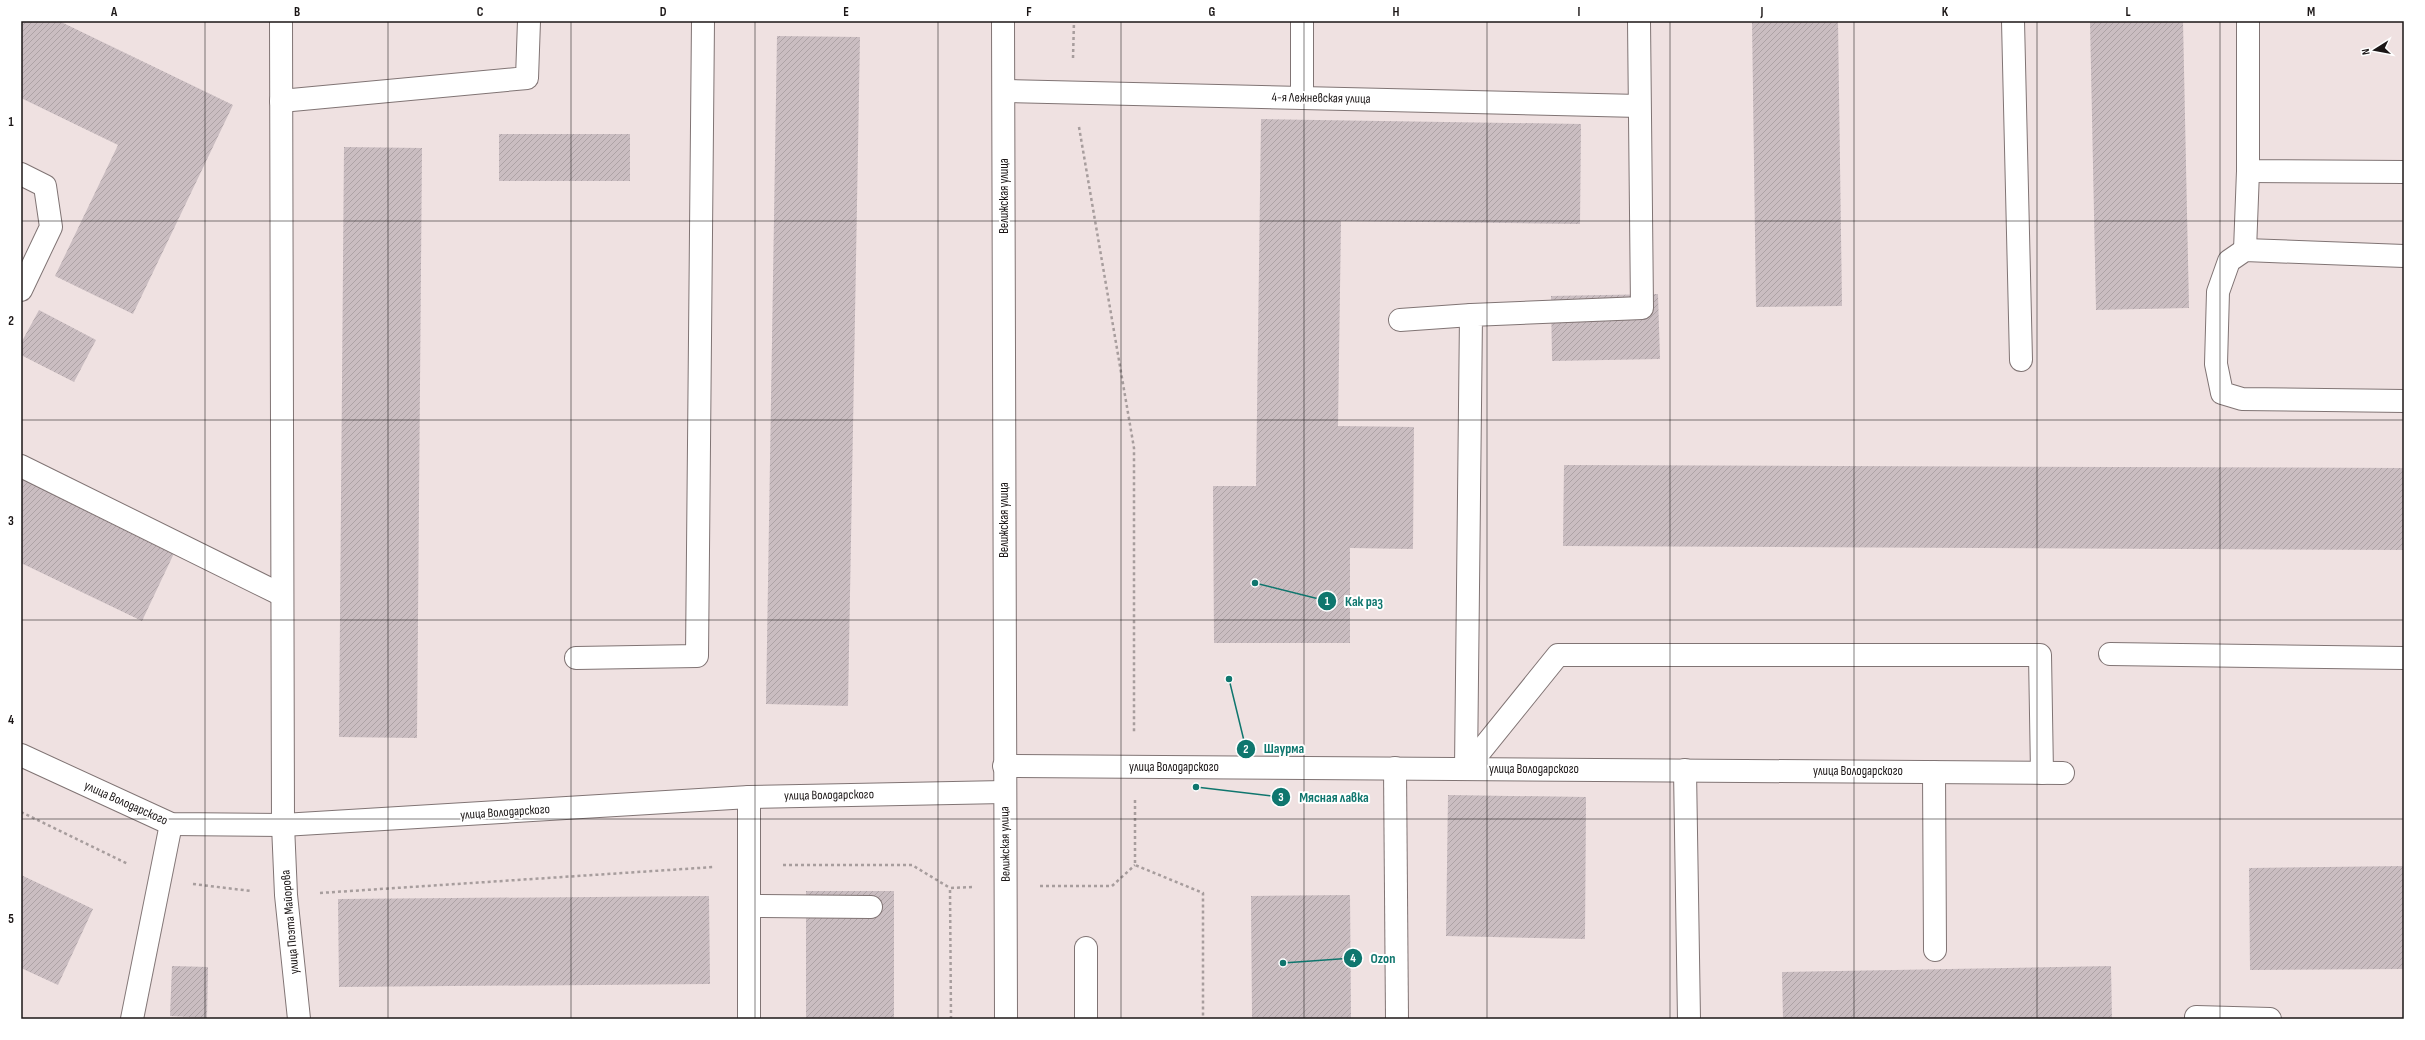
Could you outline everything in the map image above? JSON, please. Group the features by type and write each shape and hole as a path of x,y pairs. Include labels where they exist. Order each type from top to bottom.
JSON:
{"street":[{"name":"улица Поэта Майорова","path":"281,21 284,825 286,895 299,1019"},
{"path":"282,102 527,78 529,21"},
{"path":"576,658 697,656 702,21"},
{"name":"Велижская улица","path":"1004,21 1004,792 1006,1019"},
{"path":"1302,21 1302,97"},
{"path":"1400,320 1471,315 1642,308 1639,21"},
{"path":"2013,21 2020,360"},
{"path":"2245,250 2248,171 2248,21"},
{"name":"4-я Лежневская улица","path":"1004,91 1639,106"},
{"path":"2248,171 2404,172"},
{"path":"21,174 45,186 51,227 21,290"},
{"path":"2404,256 2245,250 2229,261 2218,292 2216,364 2222,393 2242,400 2404,401"},
{"path":"1466,768 1471,315"},
{"path":"21,466 282,595"},
{"path":"2110,654 2404,658"},
{"path":"1466,768 1558,655 2040,655 2042,773"},
{"name":"улица Володарского","path":"21,755 171,824 284,825 749,797 1004,792"},
{"name":"улица Володарского","path":"1004,766 2063,773"},
{"path":"1395,768 1397,1019"},
{"path":"1685,770 1689,1019"},
{"path":"1934,772 1935,950"},
{"path":"749,797 749,1019"},
{"path":"132,1019 161,881 171,824"},
{"path":"749,906 871,907"},
{"path":"1086,948 1086,1019"},
{"path":"2196,1019 2196,1017 2270,1019"}],"path":[{"path":"1074,21 1073,92 1134,448 1135,866 1203,893 1203,1019"},
{"path":"21,812 161,881 286,895 748,865 912,865 950,888"}],"building":[{"path":"21,21 59,21 233,105 133,314 55,276 118,145 21,98"},
{"path":"1752,21 1838,21 1842,306 1756,307"},
{"path":"2090,21 2183,21 2189,308 2096,310"},
{"path":"777,36 860,37 848,706 766,704"},
{"path":"1261,119 1581,124 1580,224 1341,221 1338,426 1414,427 1413,549 1350,548 1350,643 1214,643 1213,486 1256,486"},
{"path":"499,134 630,134 630,181 499,181"},
{"path":"344,147 422,148 417,738 339,737"},
{"path":"1658,294 1660,359 1552,361 1551,296"},
{"path":"39,310 96,340 74,382 21,355 21,343"},
{"path":"1564,465 2404,468 2404,550 1563,546"},
{"path":"21,473 177,547 142,621 21,563"},
{"path":"1448,795 1586,797 1585,939 1446,936"},
{"path":"2404,866 2404,969 2250,970 2249,868"},
{"path":"21,875 93,909 58,985 21,968"},
{"path":"806,891 894,891 894,1019 806,1019"},
{"path":"1350,895 1351,1019 1252,1019 1251,896"},
{"path":"709,896 710,984 339,987 338,899"},
{"path":"172,966 208,967 207,1018 170,1016"},
{"path":"2111,966 2112,1019 1783,1019 1782,972"}],"place":[{"name":"Как раз","path":"1255,583"},
{"name":"Шаурма","path":"1229,679"},
{"name":"Мясная лавка","path":"1196,787"},
{"name":"Ozon","path":"1283,963"}]}
